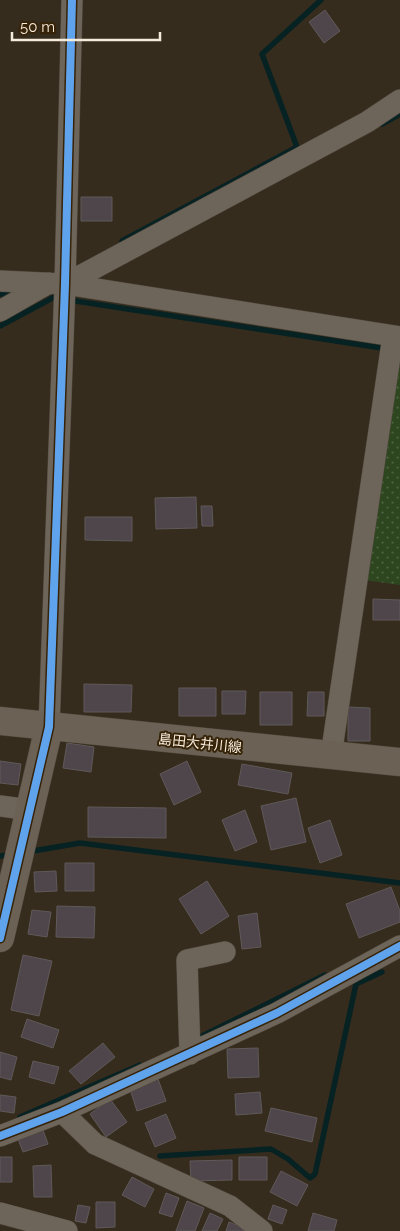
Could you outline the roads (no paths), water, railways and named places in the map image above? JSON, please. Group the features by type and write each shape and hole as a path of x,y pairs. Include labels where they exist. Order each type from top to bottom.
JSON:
{"main road":[{"name":"島田大井川線","path":"0,721 400,762"},
{"path":"0,938 49,727"}],"street":[{"path":"49,727 57,284 72,0"},
{"path":"0,311 57,284 367,122 400,100"},
{"path":"0,281 57,284 396,336 331,756"},
{"path":"0,806 30,810"},
{"path":"0,1136 62,1112 277,1014 400,946"},
{"path":"190,1054 187,960 225,952"},
{"path":"62,1112 95,1144 230,1206 262,1231"},
{"path":"0,1213 67,1231"}],"waterway":[{"path":"122,241 297,147 262,54 321,0"},
{"path":"382,124 400,114"},
{"path":"0,294 15,295"},
{"path":"0,326 60,294"},
{"path":"69,300 388,349"},
{"path":"27,852 80,843 400,883"},
{"path":"0,856 13,854"},
{"path":"160,1156 271,1149 288,1159 310,1178 315,1174 356,984 382,972"},
{"path":"194,1040 325,975"},
{"path":"20,1117 140,1065"}]}
